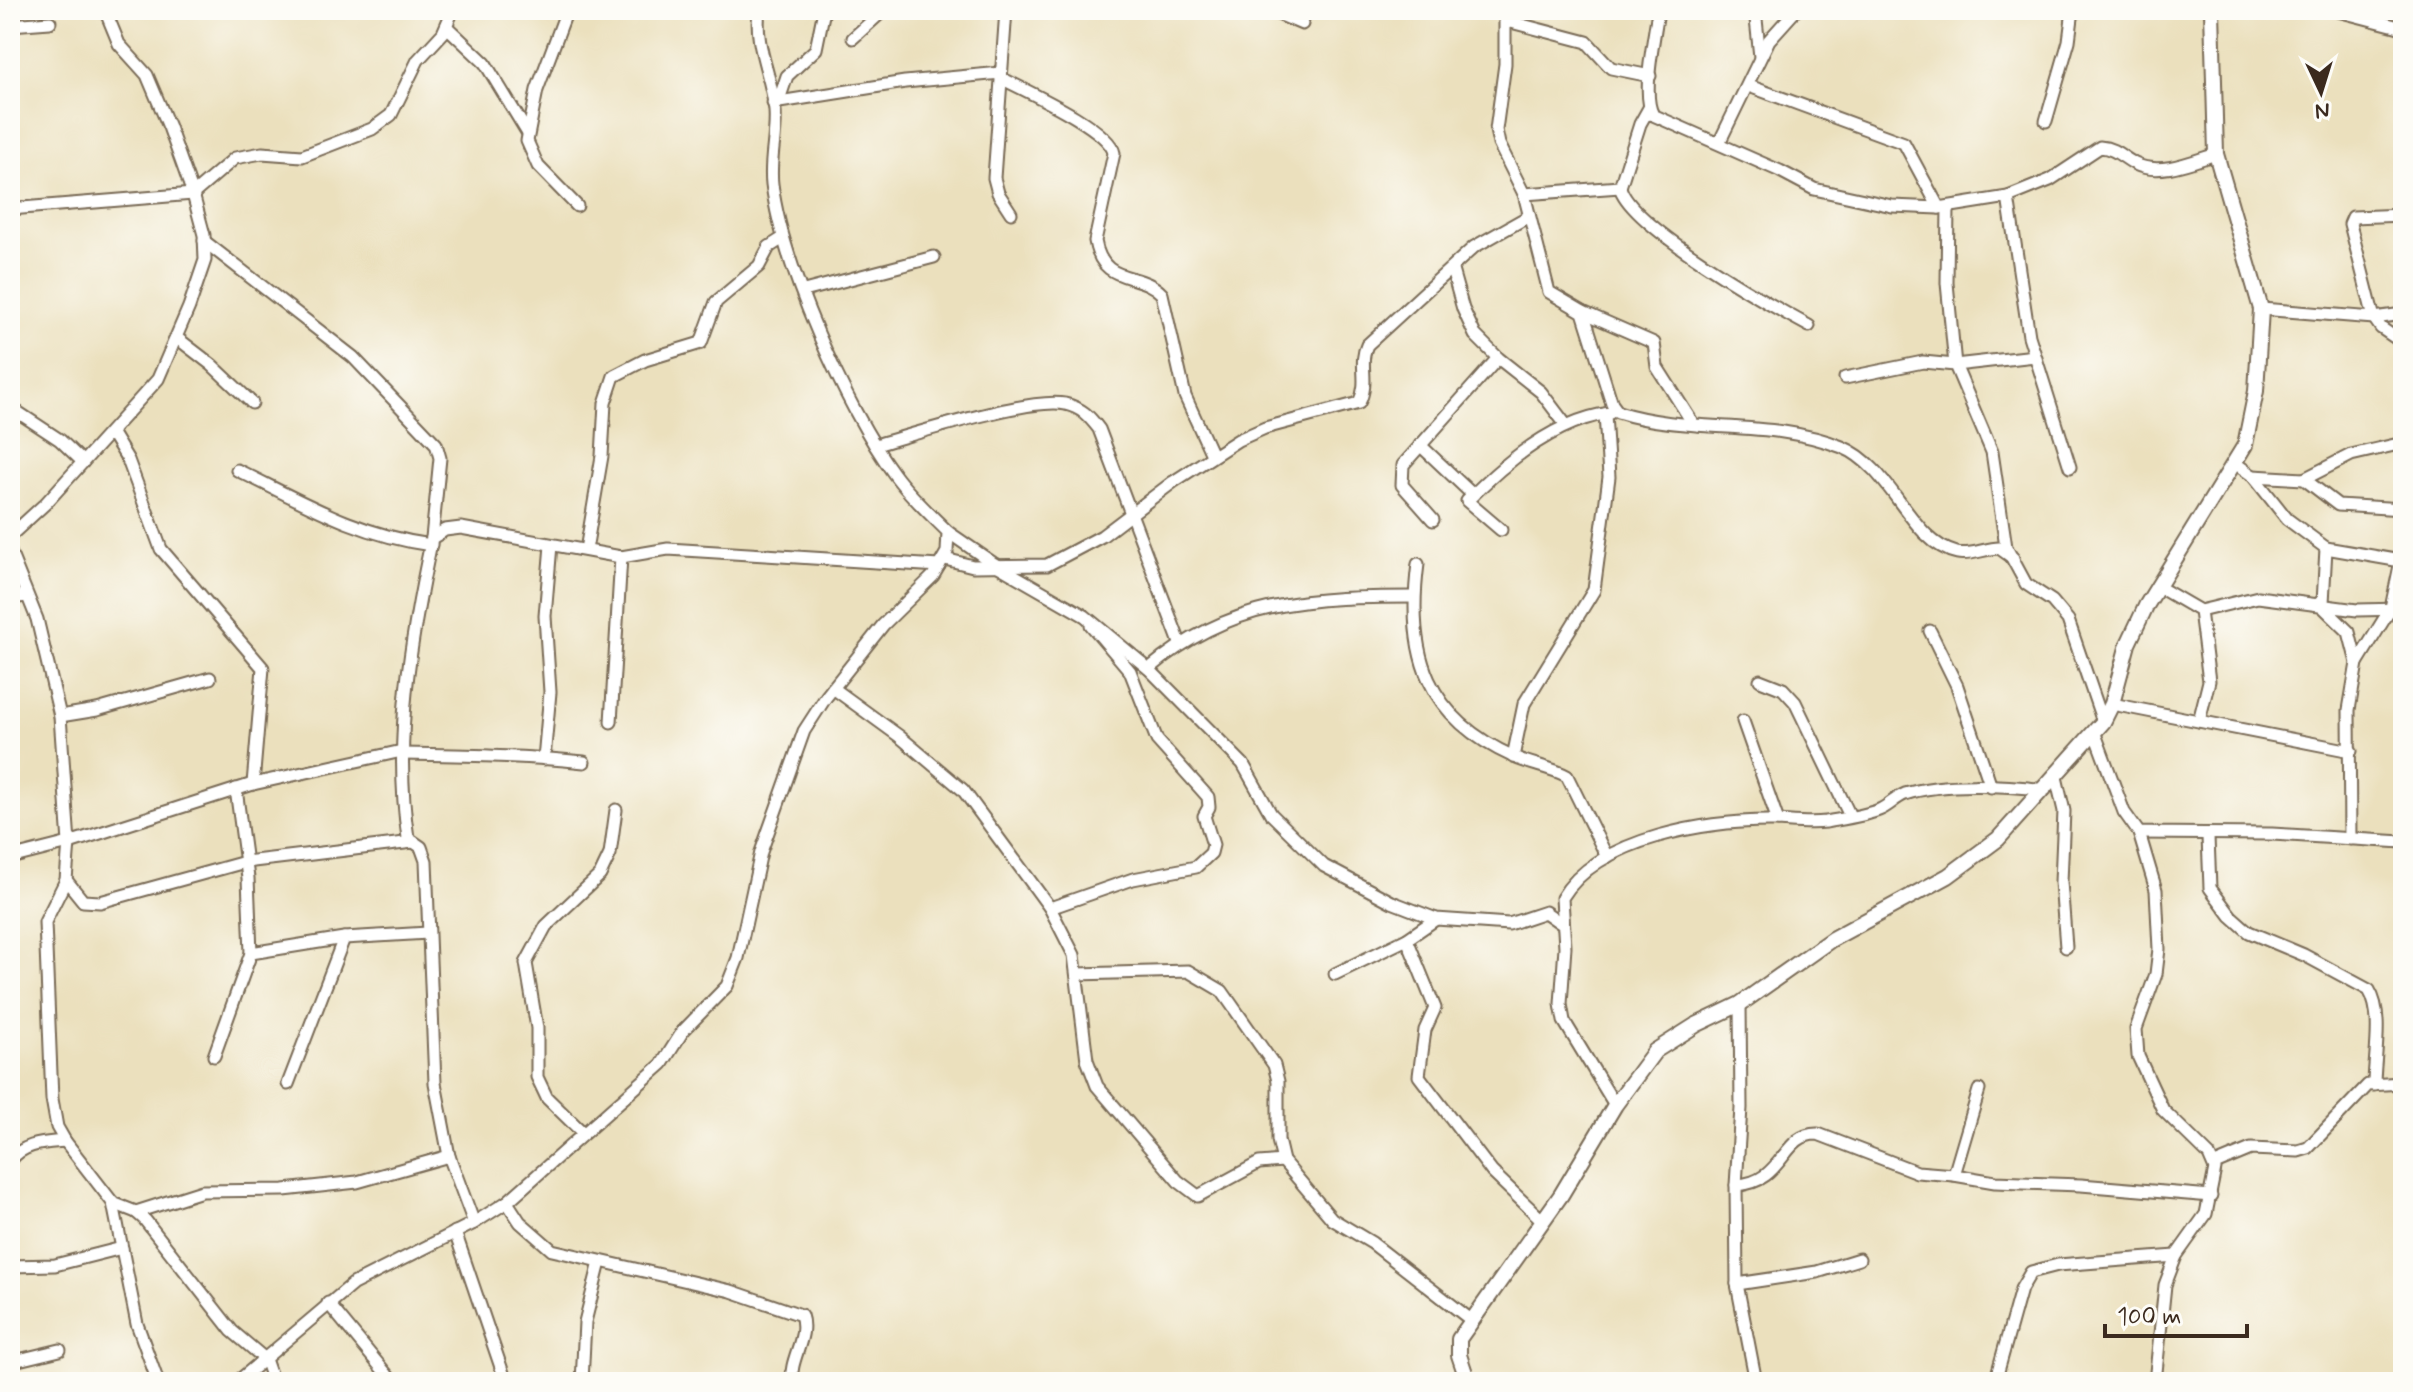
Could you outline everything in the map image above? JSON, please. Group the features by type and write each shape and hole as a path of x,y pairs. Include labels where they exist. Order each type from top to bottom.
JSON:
{"street":[{"path":"10,536 158,379 177,338 204,264 204,241 193,194 147,75 117,40 105,10"},
{"path":"10,209 193,194 235,158 262,153 291,157 307,155 384,121 398,104 418,60 447,27 453,10"},
{"path":"567,10 537,90 527,132 528,147 538,166 577,206"},
{"path":"759,10 756,36 776,101"},
{"path":"824,10 816,49 787,76 776,101 771,181 783,238 840,380 895,476 948,532 993,563 1085,616 1149,669 1243,764 1271,814 1324,866 1392,902 1436,919 1509,924 1545,912 1562,924"},
{"path":"853,38 884,10"},
{"path":"1006,10 994,182 1011,213"},
{"path":"1269,10 1302,24"},
{"path":"1658,10 1649,108 1640,124 1620,187 1630,207 1724,277 1809,326"},
{"path":"1755,10 1760,60"},
{"path":"1719,143 1769,40 1796,10"},
{"path":"2046,121 2069,41 2073,10"},
{"path":"1467,1382 1459,1355 1459,1339 1543,1221 1615,1105 1655,1051 1696,1025 1740,1004 1832,939 1948,876 1998,839 2099,728 2112,704 2128,644 2157,586 2245,445 2256,391 2261,309 2216,154 2212,10"},
{"path":"2334,10 2403,28"},
{"path":"1650,76 1611,68 1587,42 1506,16 1496,130 1499,144 1524,194 1549,292 1583,312 1654,343 1657,367 1692,422"},
{"path":"10,25 50,22"},
{"path":"447,27 485,63 527,132"},
{"path":"776,101 1001,76 1069,114 1110,143 1114,153 1095,241 1098,254 1105,266 1121,277 1162,294 1185,396 1212,455"},
{"path":"1749,86 1904,143 1944,207 1955,365 1992,452 2005,542 2026,584 2052,601 2068,620 2124,812 2139,833 2156,890 2159,949 2156,974 2136,1029 2138,1056 2163,1110 2215,1164"},
{"path":"1649,108 1660,120 1719,143 1814,189 1892,206 1944,207 2008,197 2050,180 2100,147 2114,150 2145,168 2159,169 2216,154"},
{"path":"1524,194 1620,187"},
{"path":"2008,197 2023,306 2035,356 2070,467"},
{"path":"2403,215 2353,217 2350,224 2374,318 2381,328 2403,343"},
{"path":"237,470 340,521 384,538 432,542 445,530 461,528 621,557 668,549 973,566 993,563 1047,565 1102,536 1212,455 1265,428 1359,403 1366,389 1363,358 1367,345 1488,237 1529,216"},
{"path":"586,550 602,456 600,431 614,376 645,360 701,343 716,302 759,266 769,247 783,238"},
{"path":"204,241 353,357 436,444 440,458 432,542 406,686 402,752 407,830 413,842 421,847 426,861 435,1083 449,1156 474,1223"},
{"path":"804,291 934,257"},
{"path":"1452,270 1463,309 1475,335 1541,392 1566,425"},
{"path":"2261,309 2374,318 2403,314"},
{"path":"1513,757 1524,704 1594,590 1609,477 1612,404 1583,312"},
{"path":"177,338 212,365 252,403"},
{"path":"1845,378 1923,362 1955,365 2035,356"},
{"path":"1433,520 1402,485 1403,465 1498,358"},
{"path":"875,445 1014,409 1061,403 1088,414 1099,429 1132,511 1180,643"},
{"path":"10,407 60,440 83,462"},
{"path":"1501,530 1468,505 1473,495 1566,425 1612,413 1770,430 1840,446 1875,468 1926,533 1948,548 1962,553 1999,548 2013,558"},
{"path":"111,432 128,460 161,549 263,668 253,784"},
{"path":"2253,476 2304,479 2351,455 2403,443"},
{"path":"1420,445 1473,495"},
{"path":"2235,463 2253,476 2287,519 2326,548 2401,561 2397,609 2357,663"},
{"path":"2304,479 2338,505 2403,509"},
{"path":"237,1382 353,1284 474,1223 507,1202 582,1132 662,1064 683,1031 727,986 738,958 761,852 804,731 833,688 883,625 909,603 942,562 948,532"},
{"path":"544,759 550,692 545,616 551,545"},
{"path":"2326,548 2321,603 2349,632 2357,663 2349,710 2350,839"},
{"path":"10,552 37,619 60,716 69,843 66,880 45,922 52,1099 57,1127 65,1141 113,1203 137,1324 158,1382"},
{"path":"611,722 621,557"},
{"path":"1418,564 1414,597 1416,634 1424,669 1438,701 1456,721 1513,757 1567,776 1607,857"},
{"path":"2157,586 2200,611 2258,597 2357,610 2397,609"},
{"path":"10,598 27,596"},
{"path":"1149,669 1180,643 1229,620 1322,598 1414,597"},
{"path":"2199,721 2209,681 2200,611"},
{"path":"1050,908 1133,879 1196,867 1211,853 1213,845 1204,816 1209,807 1208,797 1157,740 1130,671 1103,643 1085,616"},
{"path":"1930,631 1957,686 1991,787"},
{"path":"60,716 97,710 210,678"},
{"path":"1760,680 1783,689 1795,702 1850,816"},
{"path":"833,688 899,736 963,790 1050,908 1074,955 1091,1075 1116,1109 1190,1194 1203,1194 1259,1163 1283,1161"},
{"path":"2112,704 2351,751"},
{"path":"1743,721 1778,821"},
{"path":"10,858 69,843 253,784 402,752 584,762"},
{"path":"2056,777 2064,811 2061,882 2066,947"},
{"path":"1615,1105 1564,1021 1561,1004 1565,947 1562,898 1566,890 1607,857 1654,837 1693,828 1778,821 1811,823 1878,810 1895,799 1916,792 1991,787 2045,790"},
{"path":"214,1056 251,953 236,789"},
{"path":"582,1132 560,1115 537,1077 537,1028 526,963 546,926 600,875 610,854 616,810"},
{"path":"2139,833 2208,837 2272,834 2403,842"},
{"path":"2208,837 2210,888 2231,916 2249,932 2304,955 2369,990 2375,1000 2376,1013 2374,1085"},
{"path":"66,880 74,894 83,901 100,902 245,862 413,842"},
{"path":"1335,974 1407,939 1436,919"},
{"path":"251,953 344,938 428,933"},
{"path":"288,1084 344,938"},
{"path":"1407,939 1435,1008 1425,1030 1419,1076 1492,1172 1543,1221"},
{"path":"1077,974 1188,971 1206,978 1222,991 1274,1065 1278,1091 1278,1140 1283,1161 1332,1219 1383,1252 1471,1320"},
{"path":"1740,1004 1737,1284 1756,1382"},
{"path":"2215,1164 2251,1149 2298,1151 2308,1148 2368,1085 2403,1083"},
{"path":"1954,1175 1979,1090"},
{"path":"1736,1185 1763,1180 1796,1140 1808,1133 1818,1134 1917,1172 1995,1182 2081,1185 2211,1196"},
{"path":"10,1161 19,1151 34,1144 65,1141"},
{"path":"136,1212 202,1191 284,1190 357,1182 449,1156"},
{"path":"2155,1382 2165,1285 2176,1256 2199,1229 2211,1196 2215,1164"},
{"path":"507,1202 520,1222 552,1250 731,1291 801,1315 806,1327 791,1372 792,1382"},
{"path":"113,1203 136,1212 196,1281 232,1331 265,1359 273,1382"},
{"path":"455,1232 506,1382"},
{"path":"10,1266 55,1265 122,1248"},
{"path":"1995,1382 2021,1289 2031,1272 2087,1261 2176,1256"},
{"path":"1737,1284 1807,1274 1859,1259"},
{"path":"582,1382 585,1322 600,1262"},
{"path":"328,1303 393,1382"},
{"path":"10,1362 60,1350"}]}
